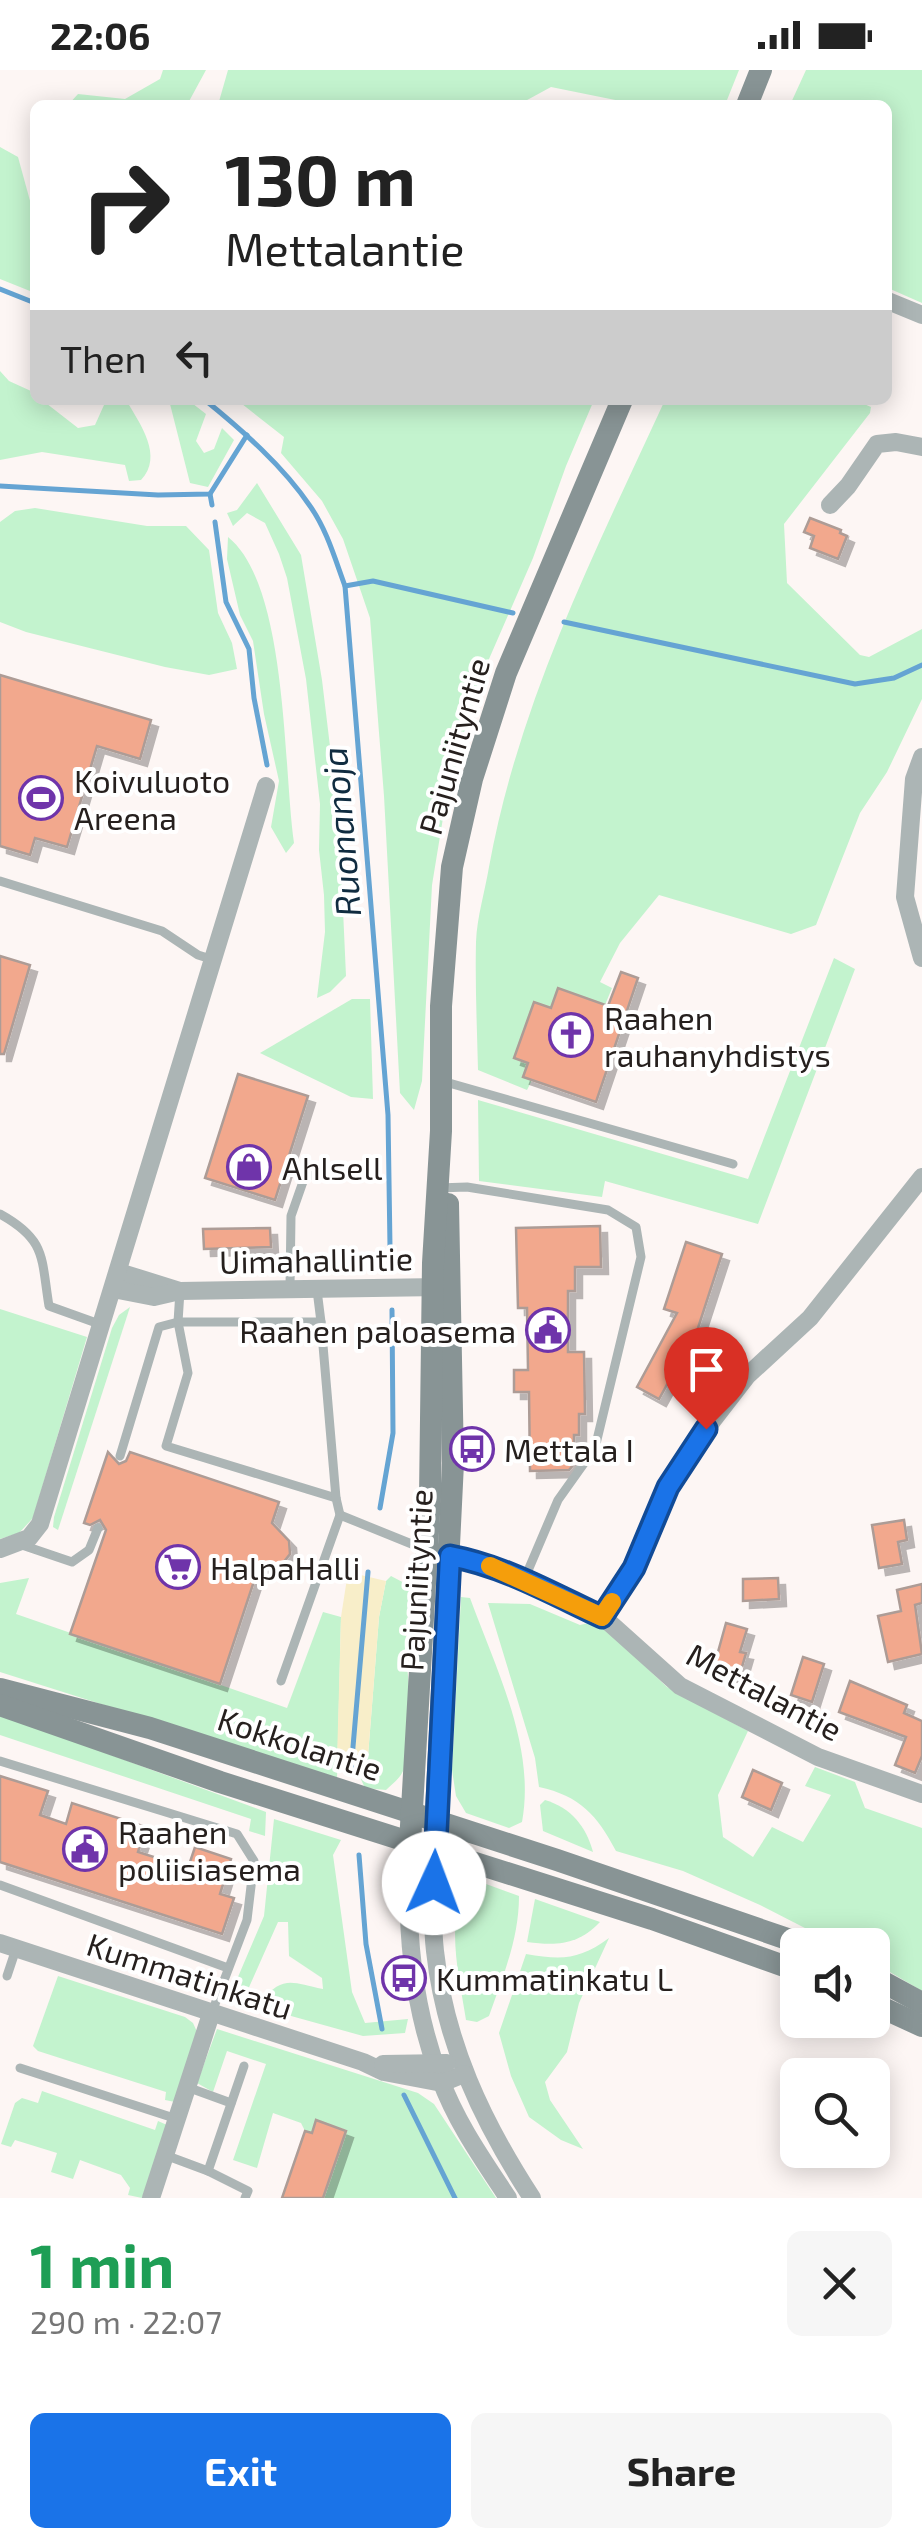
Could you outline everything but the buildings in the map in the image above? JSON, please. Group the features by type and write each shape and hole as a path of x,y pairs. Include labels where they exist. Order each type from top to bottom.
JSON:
{"street":[{"path":"749,100 761,70"},
{"path":"892,302 922,315"},
{"name":"Pajuniityntie","path":"434,1851 450,1556 440,1131 447,914 455,852 472,779 506,673 620,405"},
{"path":"830,504 848,486 877,444 896,442 922,447"},
{"path":"922,758 914,779 906,897 922,958"},
{"path":"0,1550 29,1538 40,1524 266,786"},
{"path":"602,1617 634,1568 668,1487 706,1429 746,1376 810,1318 922,1177"},
{"name":"Uimahallintie","path":"116,1280 142,1296 180,1291 442,1287"},
{"name":"Pajuniityntie","path":"410,1844 442,1287"},
{"name":"Mettalantie","path":"427,1550 475,1560 602,1617 680,1686 818,1757 922,1794"},
{"name":"Kokkolantie","path":"0,1688 150,1728 780,1937"},
{"name":"Kokkolantie","path":"0,1705 78,1735 652,1919 780,1965"},
{"path":"410,1844 412,1945 420,2000 436,2064 458,2118 508,2198"},
{"path":"434,1851 434,1950 444,2007 462,2068 496,2143 532,2198"},
{"name":"Kummatinkatu","path":"8,1946 384,2072 442,2083"},
{"path":"890,1986 922,2003"},
{"path":"890,2011 922,2026"},
{"path":"151,2198 210,2014"},
{"name":"Kummatinkatu","path":"362,2062 462,2068"},
{"path":"442,2083 462,2068"}],"lane":[{"path":"0,881 162,932 198,955 214,960"},
{"path":"440,1080 733,1164"},
{"path":"290,1288 291,1216 305,1176 340,1173"},
{"path":"442,1188 468,1187 608,1210 636,1227 641,1257 595,1448 558,1500 524,1580"},
{"path":"0,1214 32,1235 40,1250 48,1306 102,1325"},
{"path":"280,1681 340,1515 316,1288"},
{"path":"180,1291 178,1322 188,1374 166,1446 336,1498"},
{"path":"120,1456 159,1327 178,1322 321,1322"},
{"path":"340,1515 427,1550"},
{"path":"19,1544 72,1562 89,1550 98,1528"},
{"path":"0,1761 237,1834 254,1860 247,1920 210,2014"},
{"path":"0,1885 228,1968"},
{"path":"7,1976 8,1946"},
{"path":"208,2171 244,2066"},
{"path":"20,2068 176,2118"},
{"path":"187,2087 231,2103"},
{"path":"164,2156 208,2171 248,2191 245,2198"}],"green space":[{"path":"163,70 206,70 190,100 73,100 78,94 125,99 160,79"},
{"path":"228,70 739,70 727,100 615,100 551,87 527,100 219,100"},
{"path":"806,70 922,70 922,303 892,290 892,100 792,100"},
{"path":"0,147 18,157 30,201 30,291 0,279"},
{"path":"0,371 9,381 30,391 30,405 48,405 78,428 95,425 104,405 129,405 150,450 148,471 141,480 129,481 125,465 42,452 0,460"},
{"path":"170,405 194,405 206,414 196,441 204,453 214,449 222,428 234,440 208,487 190,483"},
{"path":"243,405 592,405 533,558 479,682 443,818 432,885 422,1081 414,1110 400,1093 370,618 343,539 322,501 281,453 284,437"},
{"path":"663,405 866,405 871,407 870,413 784,524 787,583 860,655 869,657 922,629 922,699 887,772 860,813 816,925 791,934 659,895 620,943 600,982 612,988 605,1005 559,988 551,1008 534,1002 514,1057 528,1063 532,1080 527,1090 478,1070 478,923 519,745 586,571"},
{"path":"257,483 301,555 322,680 339,821 346,976 330,992 317,998 325,932 324,895 319,850 320,804 306,679 287,578 265,523 247,513 233,526 227,513 237,510"},
{"path":"35,508 147,526 186,526 209,550 218,613 232,643 237,669 209,675 165,667 0,622 0,522 15,511"},
{"path":"228,537 248,561 262,594 272,635 294,843 286,853 271,827 279,781 253,641 240,615 227,559"},
{"path":"834,958 855,969 758,1224 605,1181 602,1197 479,1181 478,1100 748,1179"},
{"path":"352,999 370,999 373,1099 351,1097 260,1053"},
{"path":"130,1307 58,1530 53,1527 54,1517 112,1328 119,1315"},
{"path":"0,1309 87,1337 33,1518 19,1533 0,1539"},
{"path":"391,1576 410,1586 406,1644 411,1735 402,1773 386,1790 365,1788 359,1775 368,1756 379,1617 386,1581"},
{"path":"29,1578 16,1614 287,1708 323,1612 341,1617 337,1779 0,1672 0,1583"},
{"path":"461,1597 470,1598 518,1736 525,1793 522,1822 509,1828 466,1813 456,1796 452,1770"},
{"path":"488,1603 530,1604 580,1625 597,1621 667,1687 748,1731 718,1795 723,1837 753,1857 772,1827 803,1842 831,1795 805,1786 815,1767 855,1782 865,1808 922,1828 922,1991 890,1972 890,1928 805,1928 683,1871 616,1851 586,1809 566,1796 539,1787 535,1758"},
{"path":"0,1714 266,1812 265,1836 249,1831 251,1819 0,1735"},
{"path":"545,1800 576,1819 593,1852 543,1831 540,1805"},
{"path":"274,1819 341,1840 333,1855 352,1992 365,2023 408,2019 405,2033 363,2036 266,2009 260,2002 282,1984 323,1989 322,1978 289,1956 288,1922 278,1922 246,1994 238,2001 232,1991 264,1916"},
{"path":"486,1884 519,1896 518,1912 509,1957 489,2016 477,2022 466,2020 456,1953 456,1920 463,1887"},
{"path":"535,1899 600,1922 584,1935 566,1942 527,1942"},
{"path":"609,1938 579,2003 567,2052 545,2082 550,2100 583,2149 561,2140 529,2117 511,2076 499,2033 526,1954 570,1956 588,1951"},
{"path":"58,1976 185,2017 193,2023 198,2034 175,2102 165,2100 166,2092 38,2051 33,2046"},
{"path":"217,2029 418,2093 434,2104 496,2198 323,2198 346,2130 317,2120 312,2133 305,2131 301,2123 273,2113 257,2168 233,2160 266,2064 227,2051 213,2092 197,2083"},
{"path":"42,2091 155,2130 158,2121 167,2125 142,2198 128,2195 130,2188 121,2175 80,2160 73,2179 51,2172 57,2153 15,2140 11,2147 1,2144 15,2103 22,2098 38,2103"}],"sand":[{"path":"348,1572 386,1581 379,1617 368,1756 363,1767 337,1760 341,1617"}],"waterway":[{"path":"0,289 30,301"},
{"name":"Ruonanoja","path":"211,405 261,449 299,491 321,525 345,586 388,1115 390,1247"},
{"path":"0,486 210,494 247,435"},
{"path":"210,494 212,505"},
{"path":"215,522 226,602 249,649 267,765"},
{"name":"Ruonanoja","path":"345,586 373,581 513,613"},
{"name":"Ruonanoja","path":"564,622 855,684 894,678 922,665"},
{"name":"Ruonanoja","path":"380,1508 393,1433 392,1310"},
{"name":"Ruonanoja","path":"351,1770 368,1572"},
{"name":"Ruonanoja","path":"359,1855 366,1944 382,2029"},
{"name":"Ruonanoja","path":"404,2095 455,2198"}],"slow traffic":[{"path":"490,1566 602,1617 612,1602"}],"place":[{"name":"Koivuluoto Areena","path":"41,798"},
{"name":"Raahen rauhanyhdistys","path":"571,1035"},
{"name":"Ahlsell","path":"249,1167"},
{"name":"Raahen paloasema","path":"548,1330"},
{"name":"Mettala I","path":"472,1449"},
{"name":"HalpaHalli","path":"178,1567"},
{"name":"Raahen poliisiasema","path":"85,1849"},
{"name":"Kummatinkatu L","path":"404,1978"}],"route":[{"path":"434,1883 450,1556 475,1560 602,1617 634,1568 668,1487 706,1429"}]}
